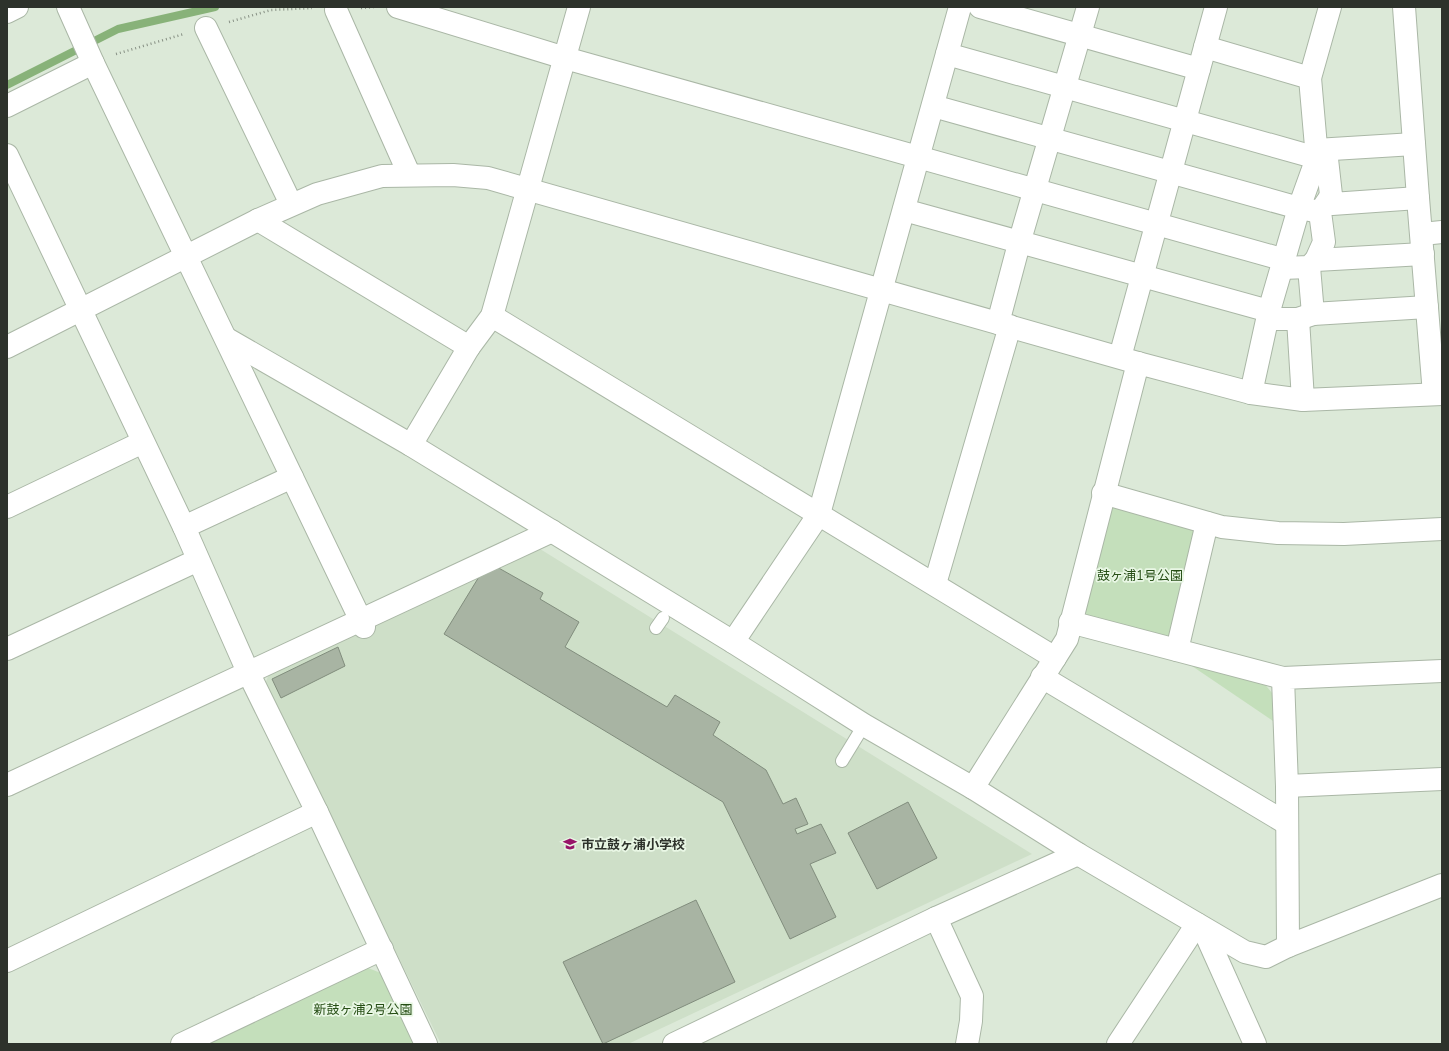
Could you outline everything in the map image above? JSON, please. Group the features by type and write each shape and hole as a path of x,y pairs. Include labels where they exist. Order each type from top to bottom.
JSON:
{"street":[{"path":"7,12 17,7"},
{"path":"68,7 362,623"},
{"path":"398,7 565,58 1036,190 1283,264 1312,263 1429,240"},
{"path":"411,445 469,347 492,316 579,7"},
{"path":"733,642 819,514 960,7"},
{"path":"980,7 1199,70"},
{"path":"935,584 1004,324 1020,240 1036,190 1064,86 1088,7"},
{"path":"1303,400 1305,317 1312,263 1324,242 1320,205 1320,152 1310,78 1330,7"},
{"path":"7,347 291,204 317,194 382,176 409,174 453,174 488,178 1129,360 1251,393 1303,400 1438,394 1427,307 1429,240 1418,198 1404,7"},
{"path":"973,788 1067,639 1070,622 1104,493 1129,360 1142,276 1186,120 1205,47 1212,8"},
{"path":"336,10 409,174"},
{"path":"206,28 291,204"},
{"path":"1205,47 1310,78"},
{"path":"947,54 1186,120 1320,152 1414,144"},
{"path":"7,106 92,60"},
{"path":"933,106 1050,137 1171,173 1320,205 1418,198"},
{"path":"1251,393 1269,315 1283,264 1320,205 1320,152"},
{"path":"7,155 15,192 82,310 184,527 248,672 317,812 426,1044"},
{"path":"904,210 1020,240 1269,315 1305,317 1427,307"},
{"path":"258,220 469,347"},
{"path":"492,316 1055,658"},
{"path":"227,339 411,445 552,530 864,725 973,788 1078,854 1244,952 1266,957 1288,946 1442,885"},
{"path":"7,507 143,442"},
{"path":"184,527 292,477"},
{"path":"1104,493 1222,527 1278,533 1344,534 1442,529"},
{"path":"1177,650 1207,523"},
{"path":"7,785 248,672 362,623 552,530"},
{"path":"7,649 198,560"},
{"path":"1070,622 1283,678 1442,671"},
{"path":"1042,677 1286,823"},
{"path":"1283,678 1287,786 1286,823 1288,946"},
{"path":"1287,786 1442,780"},
{"path":"7,961 317,812"},
{"path":"674,1044 936,918 1078,854"},
{"path":"936,918 972,996 971,1021 967,1044"},
{"path":"1118,1044 1200,926"},
{"path":"1200,926 1256,1044"},
{"path":"182,1044 382,949"}],"lane":[{"path":"656,628 663,618"},
{"path":"842,761 864,725"}],"shaded area":[{"path":"532,544 1032,854 628,1044 441,1044 265,684 271,669"}],"green space":[{"name":"鼓ヶ浦1号公園","path":"1117,505 1193,525 1199,534 1175,630 1167,636 1088,616 1082,609 1107,509"},
{"path":"1189,664 1263,682 1272,693 1273,721"},
{"name":"新鼓ヶ浦2号公園","path":"368,968 386,975 419,1044 208,1044"}],"building":[{"path":"488,562 543,593 540,599 579,622 565,647 667,707 675,695 720,722 713,735 766,770 783,804 796,798 808,824 795,829 797,834 821,824 836,853 810,864 836,917 790,939 723,802 444,634"},
{"path":"338,647 345,666 281,698 272,679"},
{"path":"908,802 937,858 877,889 848,833"},
{"path":"696,900 735,982 603,1044 563,962"}],"waterway":[{"path":"7,85 118,29 215,7"}],"place":[{"name":"市立鼓ヶ浦小学校","path":"570,844"}]}
